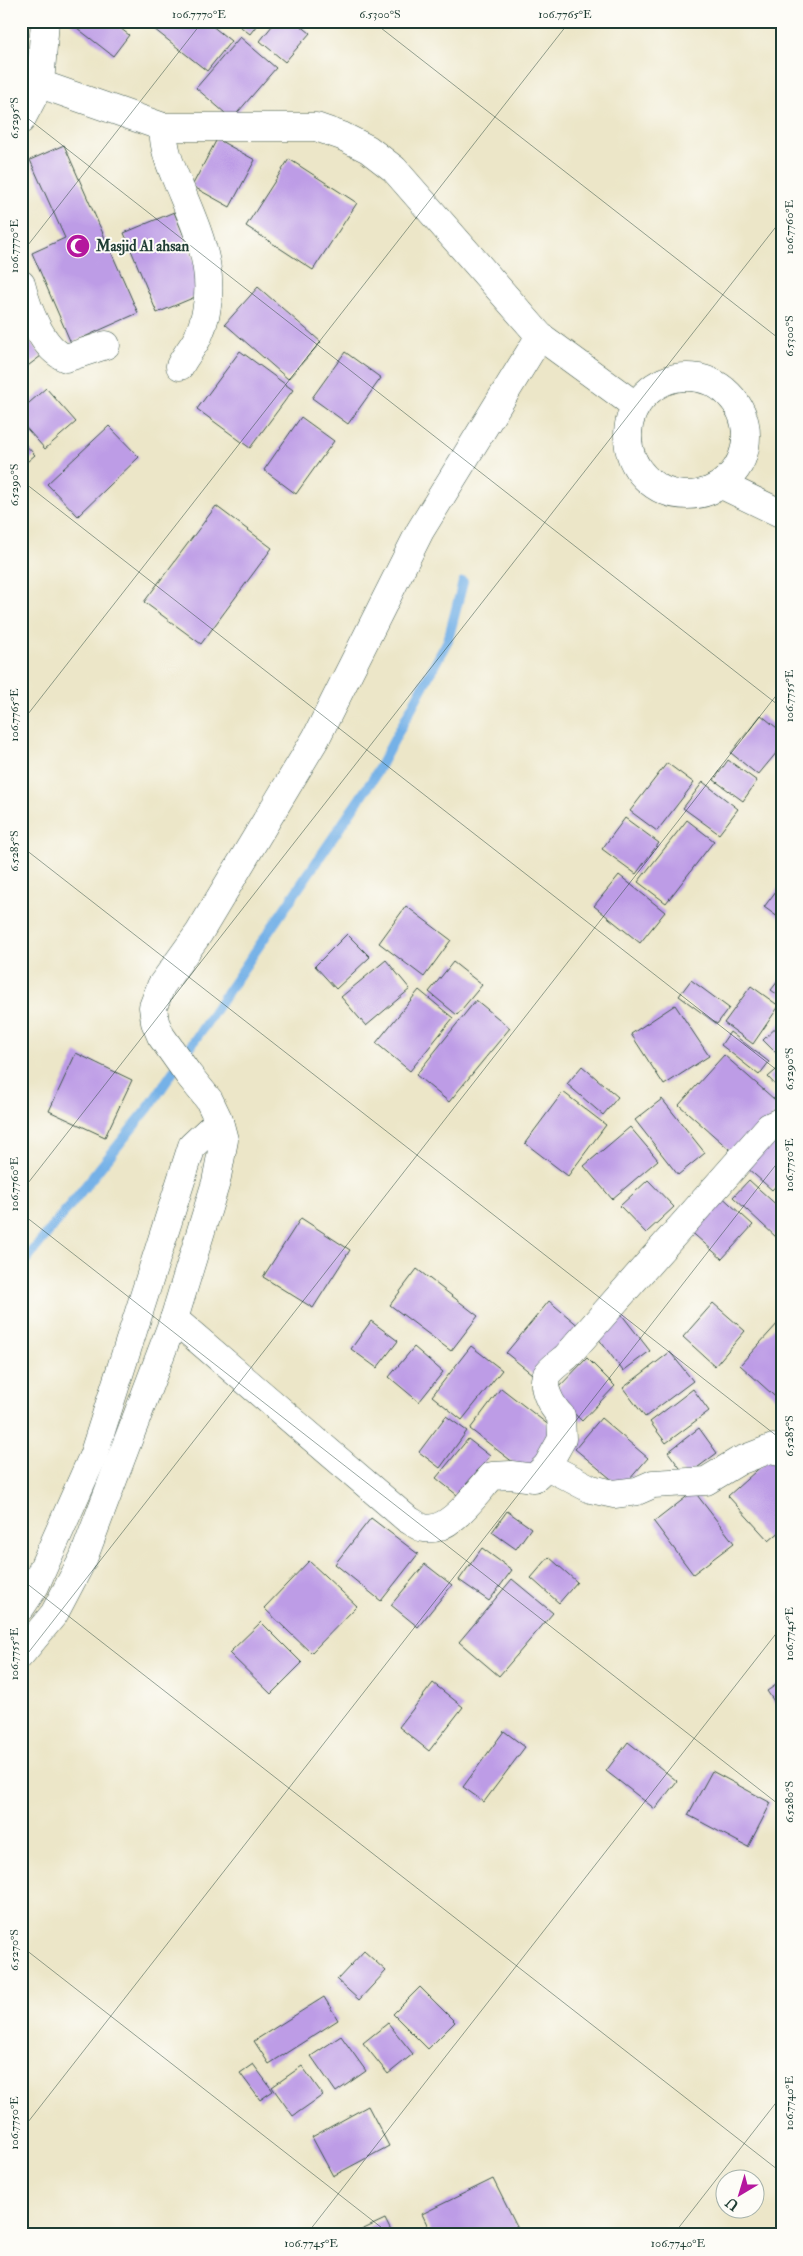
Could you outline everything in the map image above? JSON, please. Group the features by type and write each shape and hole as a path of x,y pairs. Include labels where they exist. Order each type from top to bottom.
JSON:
{"street":[{"path":"21,120 40,84 45,21"},
{"path":"40,84 163,128 316,127 342,136 368,149 394,169 540,336 636,406"},
{"path":"163,128 164,150 193,219 204,251 210,282 198,336 180,366"},
{"path":"21,284 34,321 56,353 66,358 106,345"},
{"path":"21,1654 54,1614 83,1559 174,1319 216,1182 224,1140 219,1121 209,1100 188,1074 162,1036 155,1022 153,1007 161,986 199,933 316,738 420,531 540,336"},
{"path":"673,378 696,378 718,386 735,402 745,423 746,446 738,468 722,485 706,493 688,496 670,493 654,486 641,473 632,458 628,440 629,422 636,406 652,388 673,378"},
{"path":"722,485 782,514"},
{"path":"21,1607 35,1586 93,1456 192,1146 219,1121"},
{"path":"174,1319 407,1518 424,1528 439,1528 451,1521 492,1476 511,1475 534,1478 547,1466 562,1439 561,1416 551,1406 545,1385 547,1374 566,1357 769,1127 782,1121"},
{"path":"547,1466 591,1489 614,1494 637,1491 653,1484 706,1480 739,1460 773,1448 782,1452"}],"building":[{"path":"68,21 111,21 129,35 113,56"},
{"path":"160,21 206,21 231,41 207,71 154,29"},
{"path":"233,21 260,21 250,34"},
{"path":"276,21 295,21 310,33 285,62 260,41"},
{"path":"240,37 276,68 232,119 196,88"},
{"path":"217,139 255,160 230,207 192,186"},
{"name":"Masjid Al ahsan","path":"64,145 138,313 71,343 32,253 65,238 30,160"},
{"path":"289,159 357,203 313,270 246,226"},
{"path":"174,212 207,292 157,313 124,233"},
{"path":"258,287 321,342 288,379 225,324"},
{"path":"21,330 41,356 21,371"},
{"path":"240,351 293,390 250,448 197,409"},
{"path":"345,352 381,378 348,424 312,398"},
{"path":"46,388 76,422 45,449 21,422 21,410"},
{"path":"301,417 334,441 296,494 264,470"},
{"path":"109,426 139,457 78,516 47,484"},
{"path":"21,440 35,455 21,467"},
{"path":"216,506 272,548 201,644 144,602"},
{"path":"761,715 782,732 782,746 758,775 731,753"},
{"path":"728,760 757,781 743,801 714,780"},
{"path":"667,763 694,783 657,831 630,811"},
{"path":"703,782 738,809 719,834 683,808"},
{"path":"625,818 659,843 636,874 602,849"},
{"path":"687,820 714,841 666,903 638,882"},
{"path":"619,875 665,912 640,943 594,906"},
{"path":"782,883 782,920 764,907"},
{"path":"406,906 451,940 424,977 379,943"},
{"path":"347,934 370,957 336,989 315,966"},
{"path":"386,960 410,989 366,1026 341,997"},
{"path":"453,962 482,985 457,1015 429,992"},
{"path":"782,976 782,998 771,990"},
{"path":"691,980 729,1008 717,1024 679,996"},
{"path":"751,986 779,1006 753,1044 724,1023"},
{"path":"419,990 453,1018 410,1071 376,1043"},
{"path":"476,1000 510,1028 449,1102 416,1075"},
{"path":"675,1005 709,1056 664,1085 631,1034"},
{"path":"782,1022 782,1053 779,1056 763,1040"},
{"path":"730,1032 769,1062 759,1075 721,1045"},
{"path":"76,1053 132,1080 105,1137 49,1111"},
{"path":"724,1055 782,1106 738,1157 679,1105"},
{"path":"782,1065 782,1092 768,1077"},
{"path":"582,1066 618,1097 603,1115 567,1084"},
{"path":"563,1092 606,1125 568,1176 525,1143"},
{"path":"662,1099 705,1153 678,1175 635,1120"},
{"path":"630,1127 658,1160 612,1199 584,1166"},
{"path":"782,1127 782,1179 772,1190 746,1167"},
{"path":"648,1180 674,1207 646,1233 620,1206"},
{"path":"749,1180 782,1210 782,1231 776,1237 733,1197"},
{"path":"718,1193 753,1225 722,1259 687,1228"},
{"path":"301,1218 350,1250 313,1308 263,1277"},
{"path":"417,1269 478,1316 451,1351 390,1305"},
{"path":"549,1301 580,1327 537,1378 506,1353"},
{"path":"713,1303 745,1331 715,1366 683,1337"},
{"path":"618,1310 650,1351 623,1371 592,1330"},
{"path":"371,1321 398,1341 377,1368 351,1349"},
{"path":"779,1322 782,1324 782,1403 740,1365"},
{"path":"471,1346 502,1370 462,1420 432,1396"},
{"path":"414,1347 443,1372 419,1402 389,1377"},
{"path":"670,1352 693,1381 645,1417 623,1388"},
{"path":"587,1358 615,1386 582,1421 553,1393"},
{"path":"501,1388 559,1433 527,1473 470,1429"},
{"path":"693,1389 709,1411 666,1443 650,1422"},
{"path":"446,1416 467,1431 440,1468 419,1452"},
{"path":"601,1418 648,1458 622,1488 575,1449"},
{"path":"699,1428 717,1453 686,1476 668,1452"},
{"path":"468,1439 490,1456 457,1495 436,1478"},
{"path":"774,1455 782,1463 782,1530 769,1541 728,1496"},
{"path":"694,1491 734,1543 693,1574 654,1522"},
{"path":"507,1511 531,1528 516,1549 492,1532"},
{"path":"371,1518 418,1554 381,1601 335,1564"},
{"path":"482,1548 512,1570 489,1601 459,1580"},
{"path":"549,1557 577,1582 559,1603 531,1578"},
{"path":"309,1561 357,1606 311,1653 264,1608"},
{"path":"425,1564 452,1585 418,1627 391,1605"},
{"path":"512,1579 553,1613 499,1676 459,1642"},
{"path":"261,1622 302,1663 271,1694 229,1653"},
{"path":"782,1681 782,1713 767,1691"},
{"path":"433,1683 463,1707 429,1751 399,1727"},
{"path":"504,1731 525,1747 484,1802 463,1787"},
{"path":"628,1742 677,1781 655,1809 606,1771"},
{"path":"712,1771 771,1803 748,1847 688,1815"},
{"path":"364,1951 386,1971 359,2000 337,1980"},
{"path":"420,1987 455,2022 428,2049 393,2014"},
{"path":"324,1997 338,2020 269,2064 254,2041"},
{"path":"388,2023 413,2054 388,2074 363,2043"},
{"path":"341,2036 366,2071 336,2092 311,2056"},
{"path":"253,2064 273,2091 260,2100 240,2073"},
{"path":"302,2066 323,2095 293,2116 272,2087"},
{"path":"368,2106 389,2146 333,2176 312,2137"},
{"path":"493,2179 521,2235 432,2235 422,2214"},
{"path":"385,2219 393,2235 351,2235"}],"waterway":[{"path":"21,1266 149,1107 373,779 448,640 463,582"}],"place":[{"name":"Masjid Al ahsan","path":"78,246"}]}
